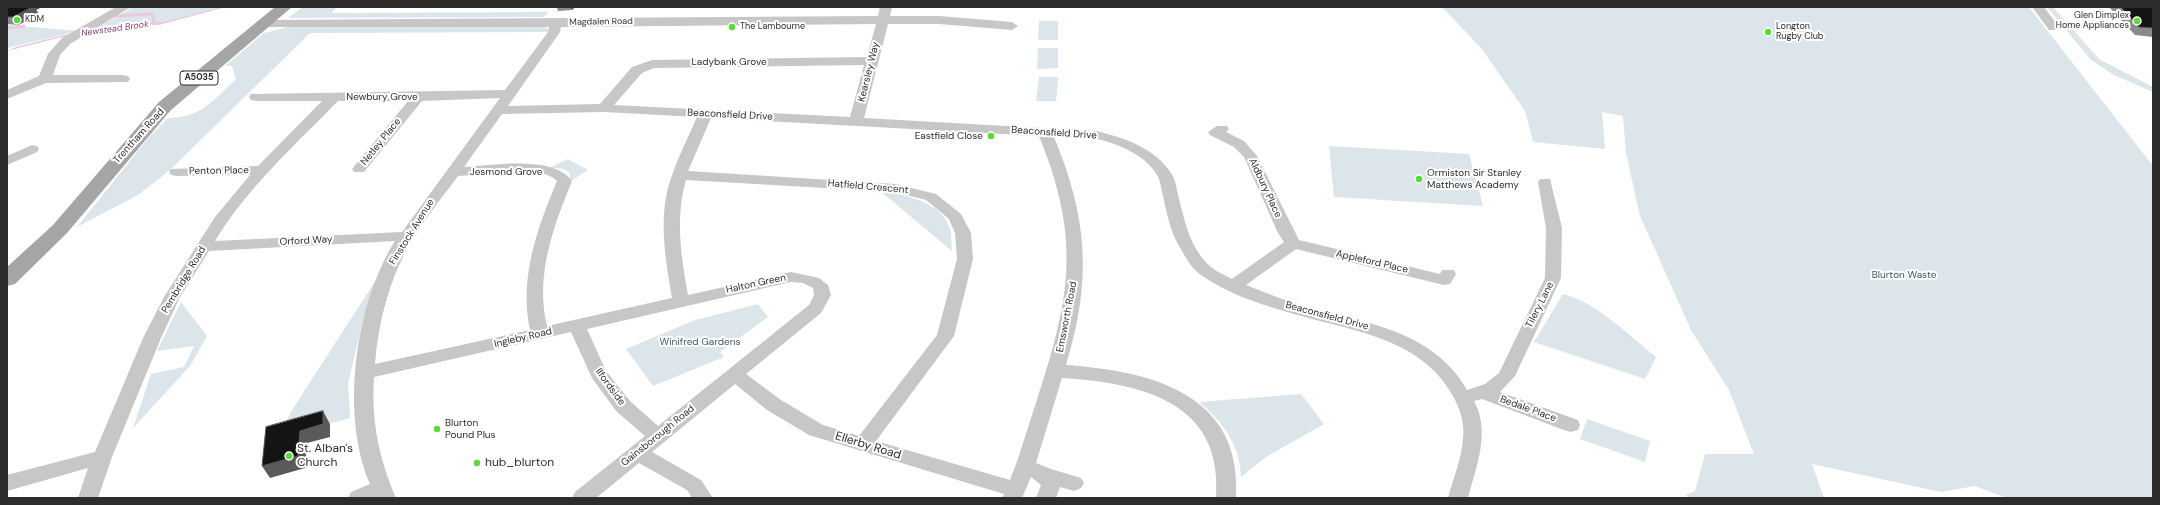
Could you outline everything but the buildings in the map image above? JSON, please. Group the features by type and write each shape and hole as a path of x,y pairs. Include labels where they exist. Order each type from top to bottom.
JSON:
{"main road":[{"name":"Trentham Road","path":"7,279 60,229 165,106 284,7"}],"street":[{"path":"44,79 49,71 54,54 76,35 126,7"},
{"path":"739,21 745,7"},
{"name":"Kearsley Way","path":"856,122 886,7"},
{"path":"2038,7 2053,27"},
{"name":"Magdalen Road","path":"264,23 553,23 939,20 1012,26"},
{"name":"Finstock Avenue","path":"383,493 371,456 364,406 364,373 369,335 388,271 408,236 508,94 554,32 555,27 553,23"},
{"name":"Ladybank Grove","path":"604,108 637,70 652,64 872,61"},
{"path":"7,95 44,79 123,79"},
{"name":"Newbury Grove","path":"253,97 418,97 508,94"},
{"name":"Pembridge Road","path":"88,498 102,457 152,338 172,297 220,220 262,170 334,97"},
{"name":"Netley Place","path":"357,171 418,97"},
{"name":"Beaconsfield Drive","path":"498,110 604,108 856,122 1001,125 1045,133 1096,135 1112,139 1138,150 1151,160 1165,175 1179,231 1188,249 1206,271 1233,286 1289,307 1365,326 1394,337 1436,362 1453,380 1463,397 1472,420 1474,438 1458,498"},
{"path":"681,301 673,253 672,214 680,175 706,113"},
{"name":"Aldbury Place","path":"1222,129 1215,132 1240,144 1250,156 1286,233 1293,243"},
{"name":"Emsworth Road","path":"1014,494 1056,371 1070,312 1075,282 1075,250 1071,213 1055,156 1045,133"},
{"path":"7,161 32,149"},
{"name":"Penton Place","path":"173,173 262,170"},
{"name":"Jesmond Grove","path":"454,172 536,170 553,172 560,175 565,181 548,224 538,268 534,301 540,334"},
{"name":"Hatfield Crescent","path":"680,175 895,188 931,198 956,216 963,233 965,259 945,336 862,445"},
{"name":"Tilery Lane","path":"1463,397 1484,393 1497,387 1506,376 1554,278 1554,228 1545,182"},
{"name":"Orford Way","path":"204,246 408,236"},
{"path":"1233,286 1293,243"},
{"name":"Appleford Place","path":"1293,243 1335,254 1395,266 1444,280 1448,274"},
{"name":"Halton Green","path":"681,301 791,277 809,278 820,287 823,298 815,309 734,374"},
{"name":"Ingleby Road","path":"364,373 577,326 681,301"},
{"name":"Ilfordside","path":"577,326 598,374 623,406 658,437"},
{"path":"1056,371 1090,373 1140,382 1168,392 1182,400 1196,411 1210,428 1221,445 1229,482 1226,498"},
{"name":"Ellerby Road","path":"734,374 774,405 816,430 1014,494"},
{"name":"Gainsborough Road","path":"582,498 734,374"},
{"name":"Bedale Place","path":"1484,393 1571,425"},
{"path":"638,453 694,485 702,498"},
{"path":"7,483 102,457"},
{"path":"1024,467 1038,470 1047,476 1074,483"},
{"path":"1046,498 1051,485 1047,476"},
{"path":"358,498 383,493"}],"green space":[{"path":"133,7 221,7 163,22 149,22 129,28 90,32"},
{"path":"303,7 337,7 332,13 548,12 544,17 288,18"},
{"name":"Blurton Waste","path":"1442,7 2029,7 2153,166 2153,498 2006,498 1975,486 1941,492 1812,464 1824,498 1688,498 1686,495 1695,491 1705,454 1754,454 1729,390 1691,330 1640,216 1626,153 1623,116 1602,112 1605,149 1533,142 1525,111 1482,49"},
{"path":"2047,7 2053,7 2099,59 2153,87 2153,92 2114,75 2091,60"},
{"path":"1039,21 1058,21 1058,40 1038,40"},
{"path":"7,25 79,31 7,48"},
{"path":"543,26 547,28 549,32 310,33 170,170 138,195 77,227 150,136 168,118 189,115 198,111 213,101 236,79 232,66 225,66 264,33 288,27"},
{"path":"1038,48 1058,48 1058,68 1037,69"},
{"path":"1039,77 1058,77 1056,101 1036,101"},
{"path":"1329,146 1469,154 1483,206 1334,197"},
{"path":"568,159 588,170 569,182 570,174 566,170 561,168 549,168"},
{"path":"879,190 900,194 921,201 939,212 946,219 950,229 952,251"},
{"path":"376,280 362,324 348,384 350,418 278,437 292,410"},
{"path":"1563,294 1576,298 1600,312 1656,357 1645,379 1534,342"},
{"path":"181,302 207,336 190,366 133,428 151,374 184,367 194,346 157,351"},
{"name":"Winifred Gardens","path":"758,304 768,317 720,352 724,357 653,386 626,349 695,320"},
{"path":"1301,394 1324,424 1266,457 1241,477 1240,465 1234,444 1229,435 1216,418 1199,402"},
{"path":"1587,419 1650,441 1645,462 1580,439"}],"shaded area":[{"path":"226,7 159,25 143,24 134,28 62,37 7,51 16,47 64,35 129,28 144,22 163,22"}],"waterway":[{"path":"116,16 150,14 153,15 154,24"},
{"path":"7,28 24,26"}],"place":[{"name":"KDM","path":"17,20"},
{"name":"Glen Dimplex Home Appliances","path":"2137,21"},
{"name":"The Lambourne","path":"732,27"},
{"name":"Longton Rugby Club","path":"1768,32"},
{"name":"Eastfield Close","path":"991,136"},
{"name":"Ormiston Sir Stanley Matthews Academy","path":"1419,179"},
{"name":"Blurton Pound Plus","path":"437,429"},
{"name":"St. Alban's Church","path":"289,456"},
{"name":"hub_blurton","path":"477,463"}],"water label":[{"name":"Newstead Brook","path":"115,29"}]}
